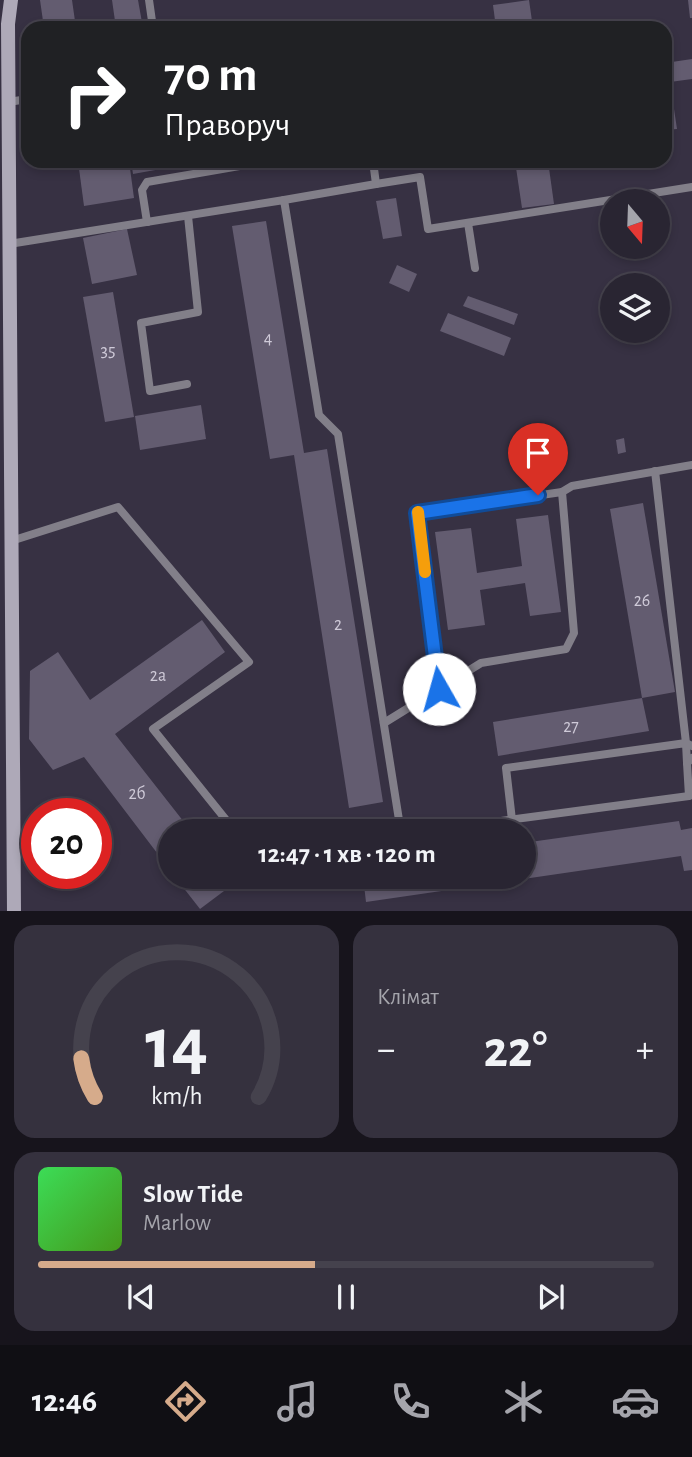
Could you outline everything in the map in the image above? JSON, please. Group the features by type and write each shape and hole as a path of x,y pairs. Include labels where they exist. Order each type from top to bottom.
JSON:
{"street":[{"path":"11,0 8,24 9,244 5,290 11,541 13,910"}],"lane":[{"path":"149,0 152,21"},
{"path":"8,102 21,100"},
{"path":"147,222 142,190 147,182 229,168"},
{"path":"374,168 376,184"},
{"path":"9,244 420,177 428,229 692,187"},
{"path":"284,200 319,415 338,434 399,819"},
{"path":"187,384 150,391 141,323 198,313 188,216"},
{"path":"468,223 475,268"},
{"path":"439,689 417,513 562,492 572,486 692,466"},
{"path":"519,819 689,796 689,744 654,471"},
{"path":"384,723 481,663 566,649 574,633 562,492"},
{"path":"11,541 118,507 248,662 153,729 225,819"},
{"path":"512,819 506,768 689,744"}],"building":[{"path":"40,0 72,0 75,21 43,21"},
{"path":"112,0 138,0 142,21 115,21"},
{"path":"529,0 532,21 495,21 493,5"},
{"path":"688,0 692,0 692,18 690,18"},
{"path":"692,59 692,79 672,82 672,62"},
{"path":"672,95 677,129 672,129"},
{"path":"79,168 130,168 134,198 84,206"},
{"path":"132,168 166,168 133,174"},
{"path":"516,168 549,168 554,204 522,208"},
{"path":"396,198 402,236 383,239 376,201"},
{"path":"266,221 304,453 327,449 383,802 349,808 294,455 270,459 232,226"},
{"path":"127,229 137,275 92,284 83,238"},
{"path":"397,265 417,274 409,292 389,283"},
{"path":"113,292 134,417 105,422 83,297"},
{"path":"468,296 518,314 514,325 463,306"},
{"path":"448,313 511,338 504,356 440,331"},
{"path":"201,405 206,439 140,450 135,416"},
{"path":"624,438 626,452 618,454 616,440"},
{"path":"643,503 675,692 642,698 610,509"},
{"path":"548,515 561,612 530,616 525,583 480,590 485,625 448,630 435,532 471,528 477,573 522,566 516,519"},
{"path":"202,620 225,652 115,734 182,819 158,819 158,854 84,757 53,770 29,739 30,671 58,652 90,700"},
{"path":"642,698 649,731 498,756 493,722"},
{"path":"679,821 681,830 692,828 692,870 684,871 681,856 536,877 536,841"},
{"path":"184,889 227,889 200,909"},
{"path":"364,889 455,889 366,902"}],"slow traffic":[{"path":"418,512 425,572"}],"route":[{"path":"439,689 417,513 538,495"}]}
